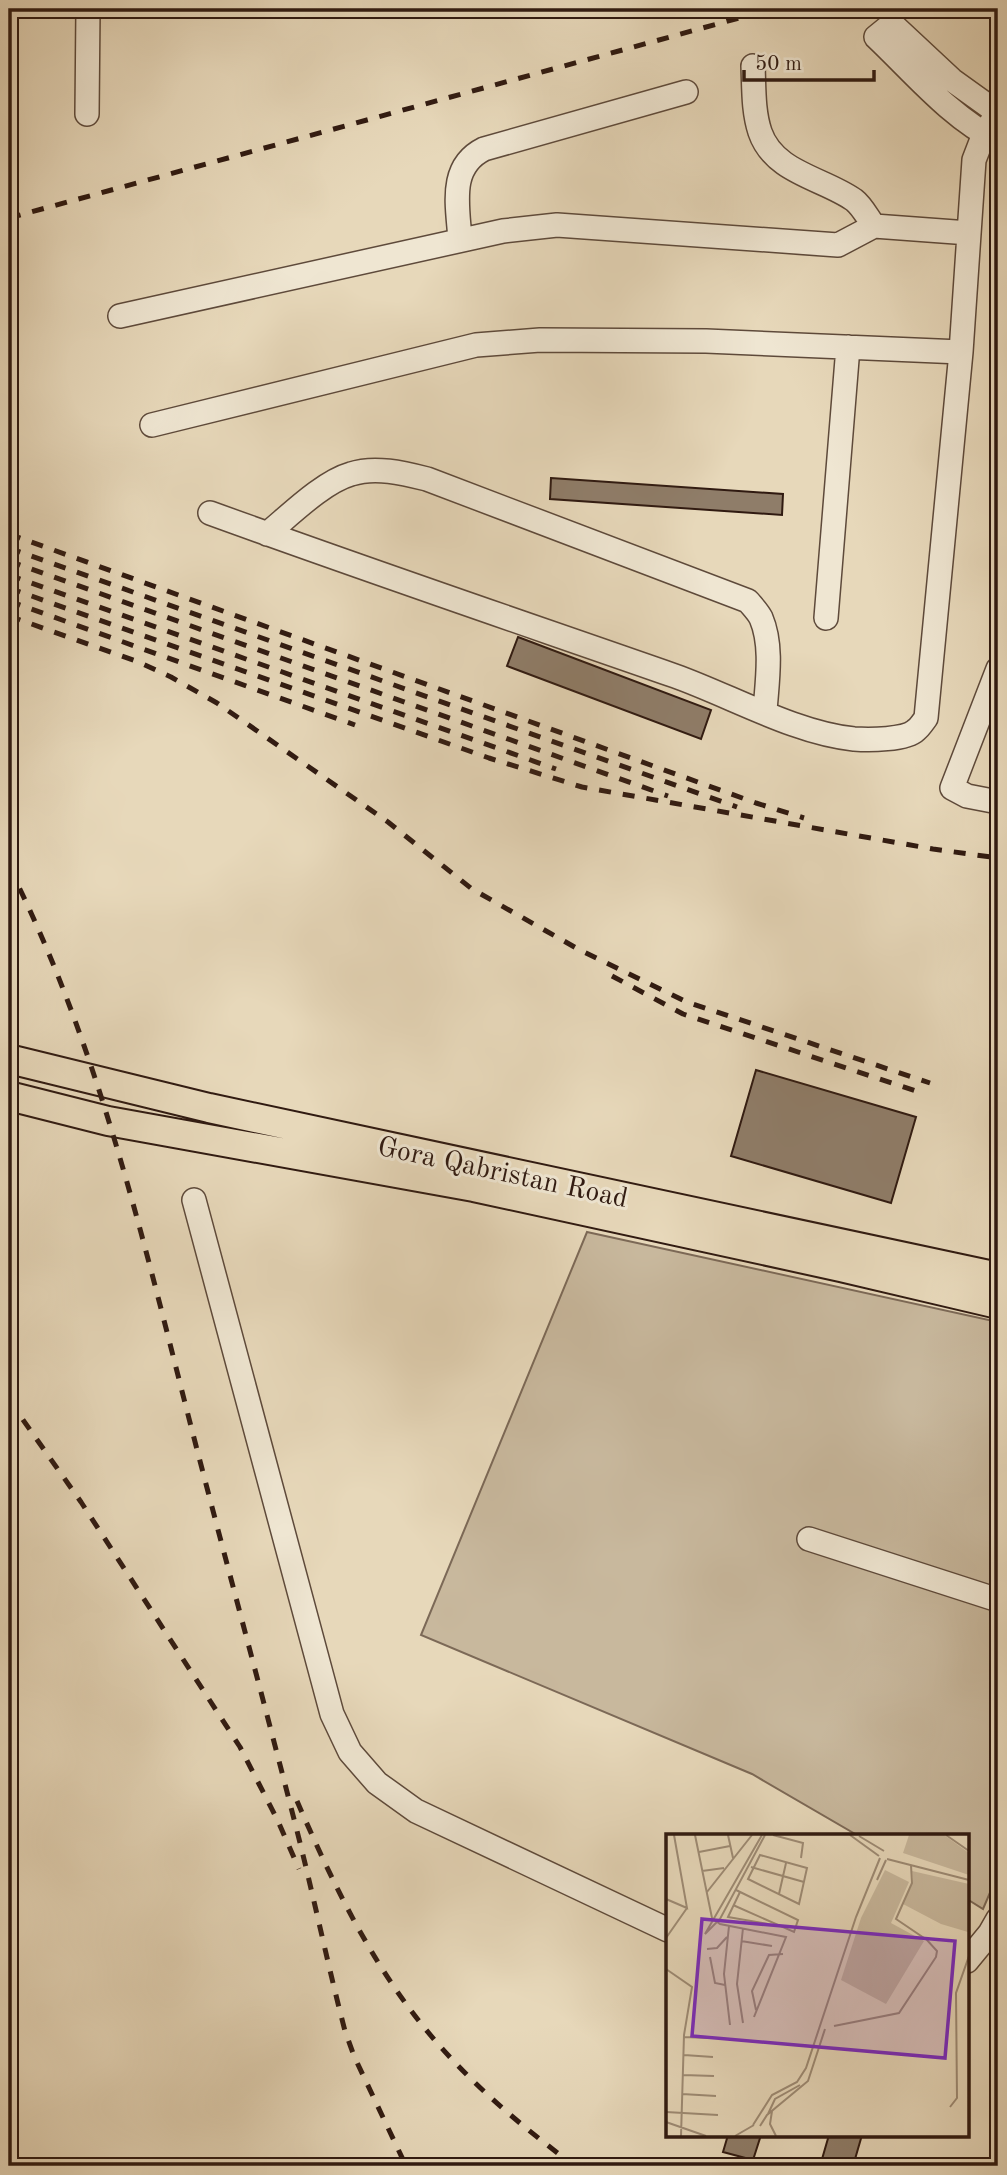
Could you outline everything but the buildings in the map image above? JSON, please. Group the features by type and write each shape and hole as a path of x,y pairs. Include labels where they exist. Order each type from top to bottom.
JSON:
{"main road":[{"name":"Gora Qabristan Road","path":"9,1059 209,1108 998,1277"},
{"name":"Gora Qabristan Road","path":"9,1096 108,1121 474,1187 998,1304"}],"street":[{"path":"87,114 88,9"},
{"path":"210,513 695,683 821,732 852,739 873,740 906,736 915,732 926,718 961,352 974,160 991,137 998,113 884,30 949,107 991,137"},
{"path":"753,66 757,121 770,152 784,164 857,202 874,226"},
{"path":"460,240 457,186 463,167 473,155 484,149 687,92"},
{"path":"120,316 503,231 556,225 838,244 874,226 968,233"},
{"path":"152,425 476,345 540,340 665,341 961,352"},
{"path":"826,618 848,347"},
{"path":"267,534 333,481 353,473 391,472 427,479 748,601 761,617 765,635 768,664 765,711"},
{"path":"998,669 953,788 967,796 998,802"},
{"path":"194,1200 332,1714 350,1752 377,1783 416,1811 666,1930"},
{"path":"809,1539 998,1600"},
{"path":"968,1960 998,1919"}],"shaded area":[{"path":"587,1232 998,1322 998,1874 983,1909 968,1900 968,1834 855,1834 752,1774 421,1635"}],"railway":[{"path":"9,218 772,9"},
{"path":"9,534 804,818"},
{"path":"9,548 737,807"},
{"path":"9,561 668,796"},
{"path":"9,575 556,769"},
{"path":"9,588 489,758 582,787 998,858"},
{"path":"9,601 355,725"},
{"path":"9,616 136,661 217,703 388,822 472,889 578,949 687,1002 930,1083"},
{"path":"9,867 39,930 65,995 111,1127 302,1849 345,2031 406,2166"},
{"path":"612,976 683,1014 922,1093"},
{"path":"9,1400 81,1502 240,1747 299,1869"},
{"path":"297,1801 351,1915 400,1996 419,2021 492,2099 575,2166"}]}
